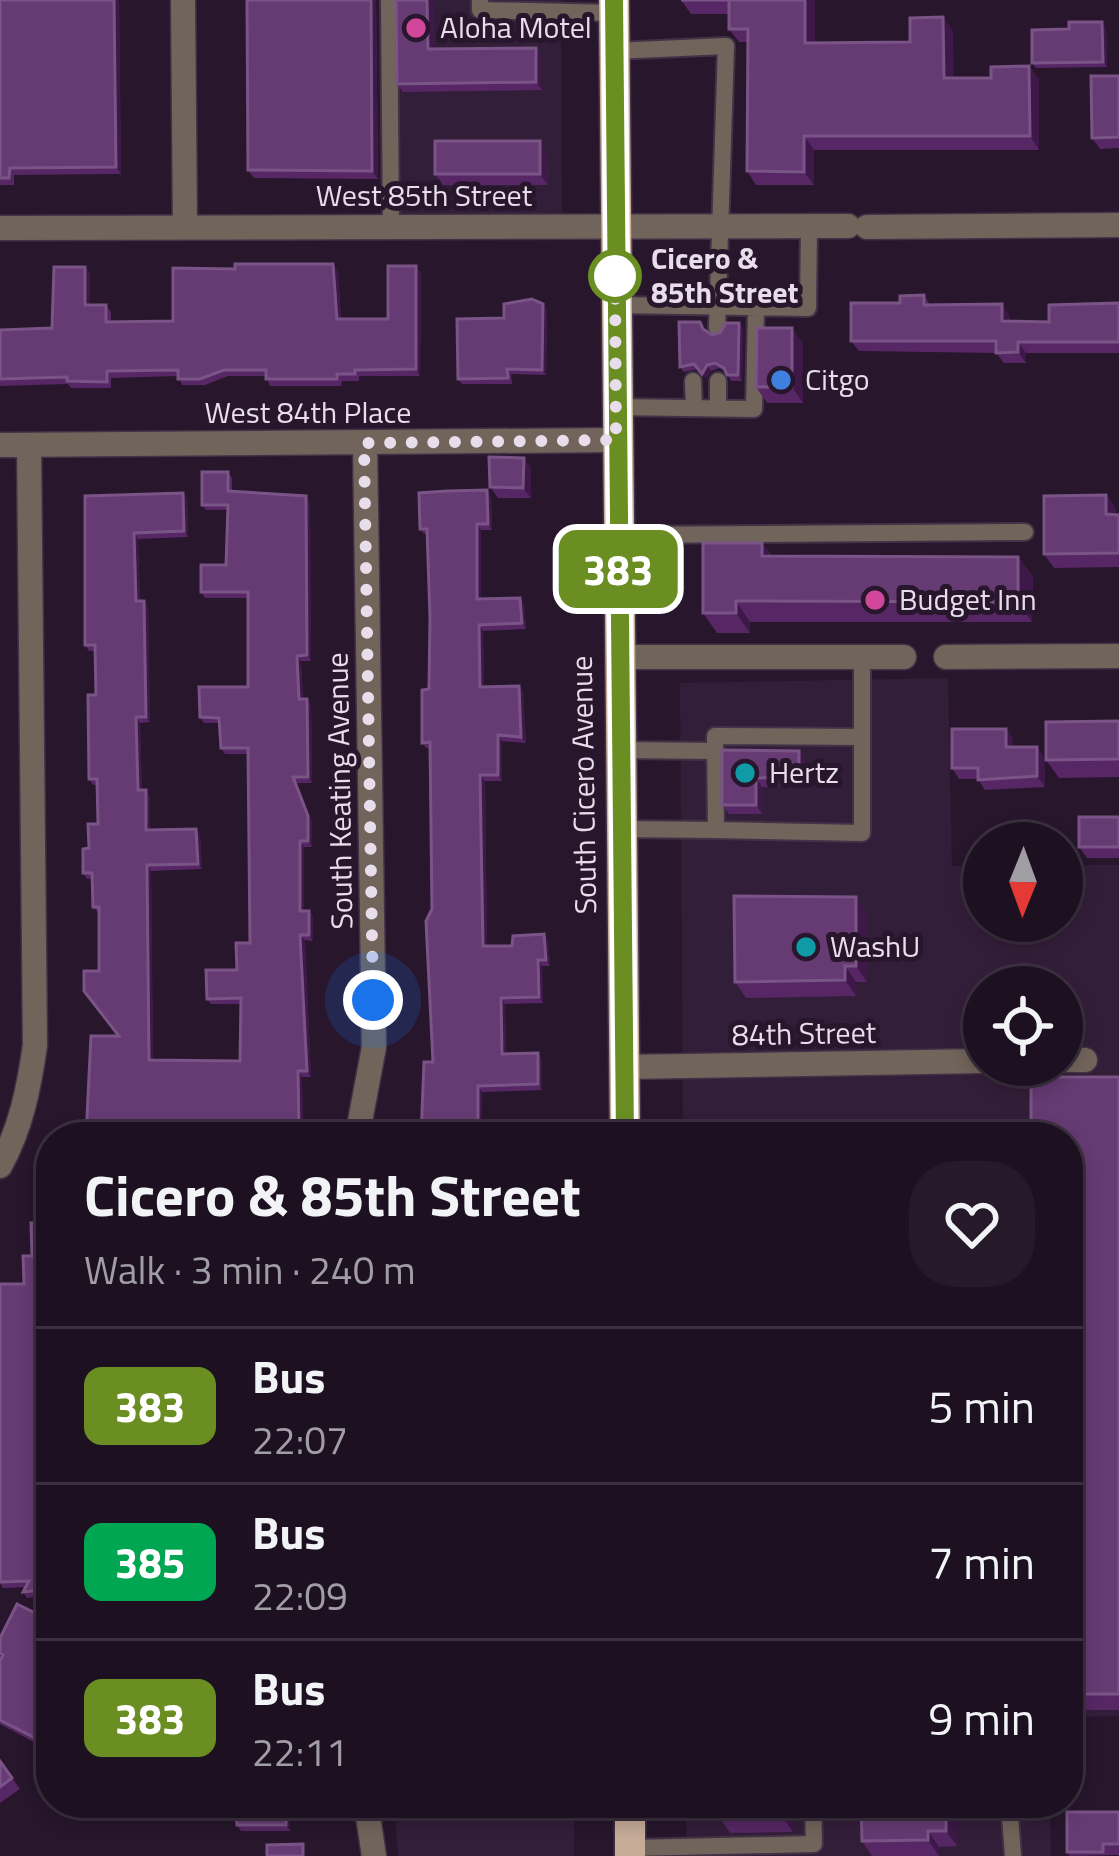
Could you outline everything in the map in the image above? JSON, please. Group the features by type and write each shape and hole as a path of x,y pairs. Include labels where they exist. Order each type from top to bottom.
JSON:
{"main road":[{"name":"South Cicero Avenue","path":"614,7 625,1122"},
{"path":"630,1818 630,1852"}],"street":[{"path":"184,0 184,227"},
{"name":"West 85th Street","path":"0,228 1119,225"},
{"name":"West 84th Place","path":"0,445 616,440"},
{"name":"South Keating Avenue","path":"361,1122 374,1047 364,443"},
{"path":"0,1166 29,1093 35,1045 29,445"},
{"path":"619,657 904,656"},
{"path":"946,657 1119,656"},
{"name":"84th Street","path":"624,1067 963,1061"},
{"path":"368,1818 374,1856"}],"lane":[{"path":"388,0 391,226"},
{"path":"480,0 480,10 614,7"},
{"path":"614,51 726,46 717,328"},
{"path":"615,305 808,308 809,226"},
{"path":"693,307 693,328"},
{"path":"616,407 754,409 756,307"},
{"path":"694,381 694,408"},
{"path":"718,381 718,409"},
{"path":"617,535 1025,532"},
{"path":"621,829 862,833 862,657"},
{"path":"716,830 715,736 862,737"},
{"path":"620,750 716,751"},
{"path":"630,1852 816,1850 814,1818"},
{"path":"1010,1818 1013,1856"}],"shaded area":[{"path":"387,0 561,0 562,228 389,231"},
{"path":"948,678 952,866 963,866 963,942 1083,942 1083,865 1119,865 1119,1716 1083,1717 1083,1122 683,1122 680,683"},
{"path":"395,1818 574,1818 574,1856 398,1856"},
{"path":"686,1818 1050,1818 1051,1856 687,1856"}],"building":[{"path":"0,0 114,0 116,167 10,168 9,178 0,178"},
{"path":"247,0 371,0 372,171 248,170"},
{"name":"Aloha Motel","path":"396,0 427,0 428,49 536,48 536,82 397,84"},
{"path":"729,0 805,0 805,43 910,42 910,18 943,17 944,78 991,78 991,67 1029,66 1030,136 804,136 804,172 747,171 748,29 729,29"},
{"path":"1069,22 1102,22 1103,62 1032,63 1032,30 1069,29"},
{"path":"1091,76 1119,76 1119,137 1092,138"},
{"path":"435,141 540,141 540,174 435,174"},
{"path":"235,264 333,264 337,319 388,319 388,266 416,266 416,369 355,370 355,374 337,374 337,379 266,379 266,370 224,370 200,379 178,379 178,370 107,371 107,382 67,381 67,377 0,379 0,330 52,328 54,267 85,267 85,305 106,305 106,322 173,321 173,268 235,269"},
{"path":"924,295 924,305 1002,304 1002,321 1049,322 1049,305 1119,303 1119,342 1018,342 1018,352 996,353 996,341 851,341 851,303 900,303 900,296"},
{"path":"532,299 543,304 542,370 507,369 508,378 458,379 457,319 504,318 504,304"},
{"name":"Citgo","path":"679,322 700,322 712,335 720,333 726,323 739,323 738,375 727,375 715,363 707,365 702,374 694,364 680,367"},
{"path":"757,328 792,328 792,387 756,387"},
{"path":"489,457 524,458 523,488 490,487"},
{"path":"202,472 228,472 228,491 306,496 307,655 297,656 299,699 307,699 308,777 293,777 308,816 308,841 300,841 300,911 309,911 309,935 300,935 307,1071 298,1071 299,1122 87,1122 91,1036 119,1036 84,991 84,971 99,971 99,907 93,907 92,873 83,873 88,824 98,824 97,779 89,779 88,695 96,695 95,645 85,645 85,496 183,493 184,531 134,533 136,601 144,601 146,717 136,717 138,790 146,790 146,830 196,829 198,864 147,865 149,1060 240,1061 241,998 207,999 206,970 237,970 236,943 250,943 248,748 221,748 219,718 200,717 199,687 248,687 248,592 201,592 201,565 226,565 228,505 202,505"},
{"path":"487,490 488,524 477,524 477,599 520,598 522,623 479,625 480,687 519,686 521,737 498,735 498,775 480,775 483,946 512,946 513,936 544,934 546,960 538,960 539,997 501,998 502,1054 538,1053 538,1084 478,1086 478,1122 422,1122 424,1062 433,1062 426,921 432,909 430,742 422,743 430,617 427,529 420,529 419,493"},
{"path":"1106,495 1106,514 1119,515 1119,553 1044,554 1044,496"},
{"path":"703,543 762,543 762,556 1018,557 1018,602 736,601 736,613 703,613"},
{"path":"1119,721 1119,759 1046,760 1046,722"},
{"path":"952,729 1006,729 1006,747 1037,747 1037,776 978,780 978,768 952,768"},
{"path":"722,750 799,751 799,777 756,778 756,805 722,805"},
{"path":"1079,817 1119,817 1119,847 1083,847 1083,822"},
{"name":"WashU","path":"734,896 856,897 856,966 845,966 845,980 735,982"},
{"path":"1083,1077 1119,1077 1119,1694 1083,1694 1083,1122 1031,1122 1031,1086 1083,1086"},
{"path":"31,1223 36,1223 36,1591 23,1592 29,1581 0,1582 0,1284 24,1284 23,1256 32,1256"},
{"path":"17,1604 36,1614 36,1738 0,1720 0,1638"},
{"path":"0,1761 12,1778 0,1787"},
{"path":"1083,1812 1119,1812 1119,1844 1103,1844 1103,1852 1067,1852 1067,1818 1083,1818"},
{"path":"237,1818 286,1818 286,1825 237,1825"},
{"path":"861,1818 946,1818 946,1831 928,1831 928,1840 862,1841"},
{"path":"303,1844 303,1856 267,1856 267,1845"}],"bus line":[{"name":"383","path":"614,0 625,1122"}],"place":[{"name":"Aloha Motel","path":"416,28"},
{"name":"Cicero & 85th Street","path":"615,276"},
{"name":"Citgo","path":"781,380"},
{"name":"Budget Inn","path":"875,600"},
{"name":"Hertz","path":"745,773"},
{"name":"WashU","path":"806,947"}],"route":[{"path":"373,1000 364,443 616,440 615,265 615,276"}]}
